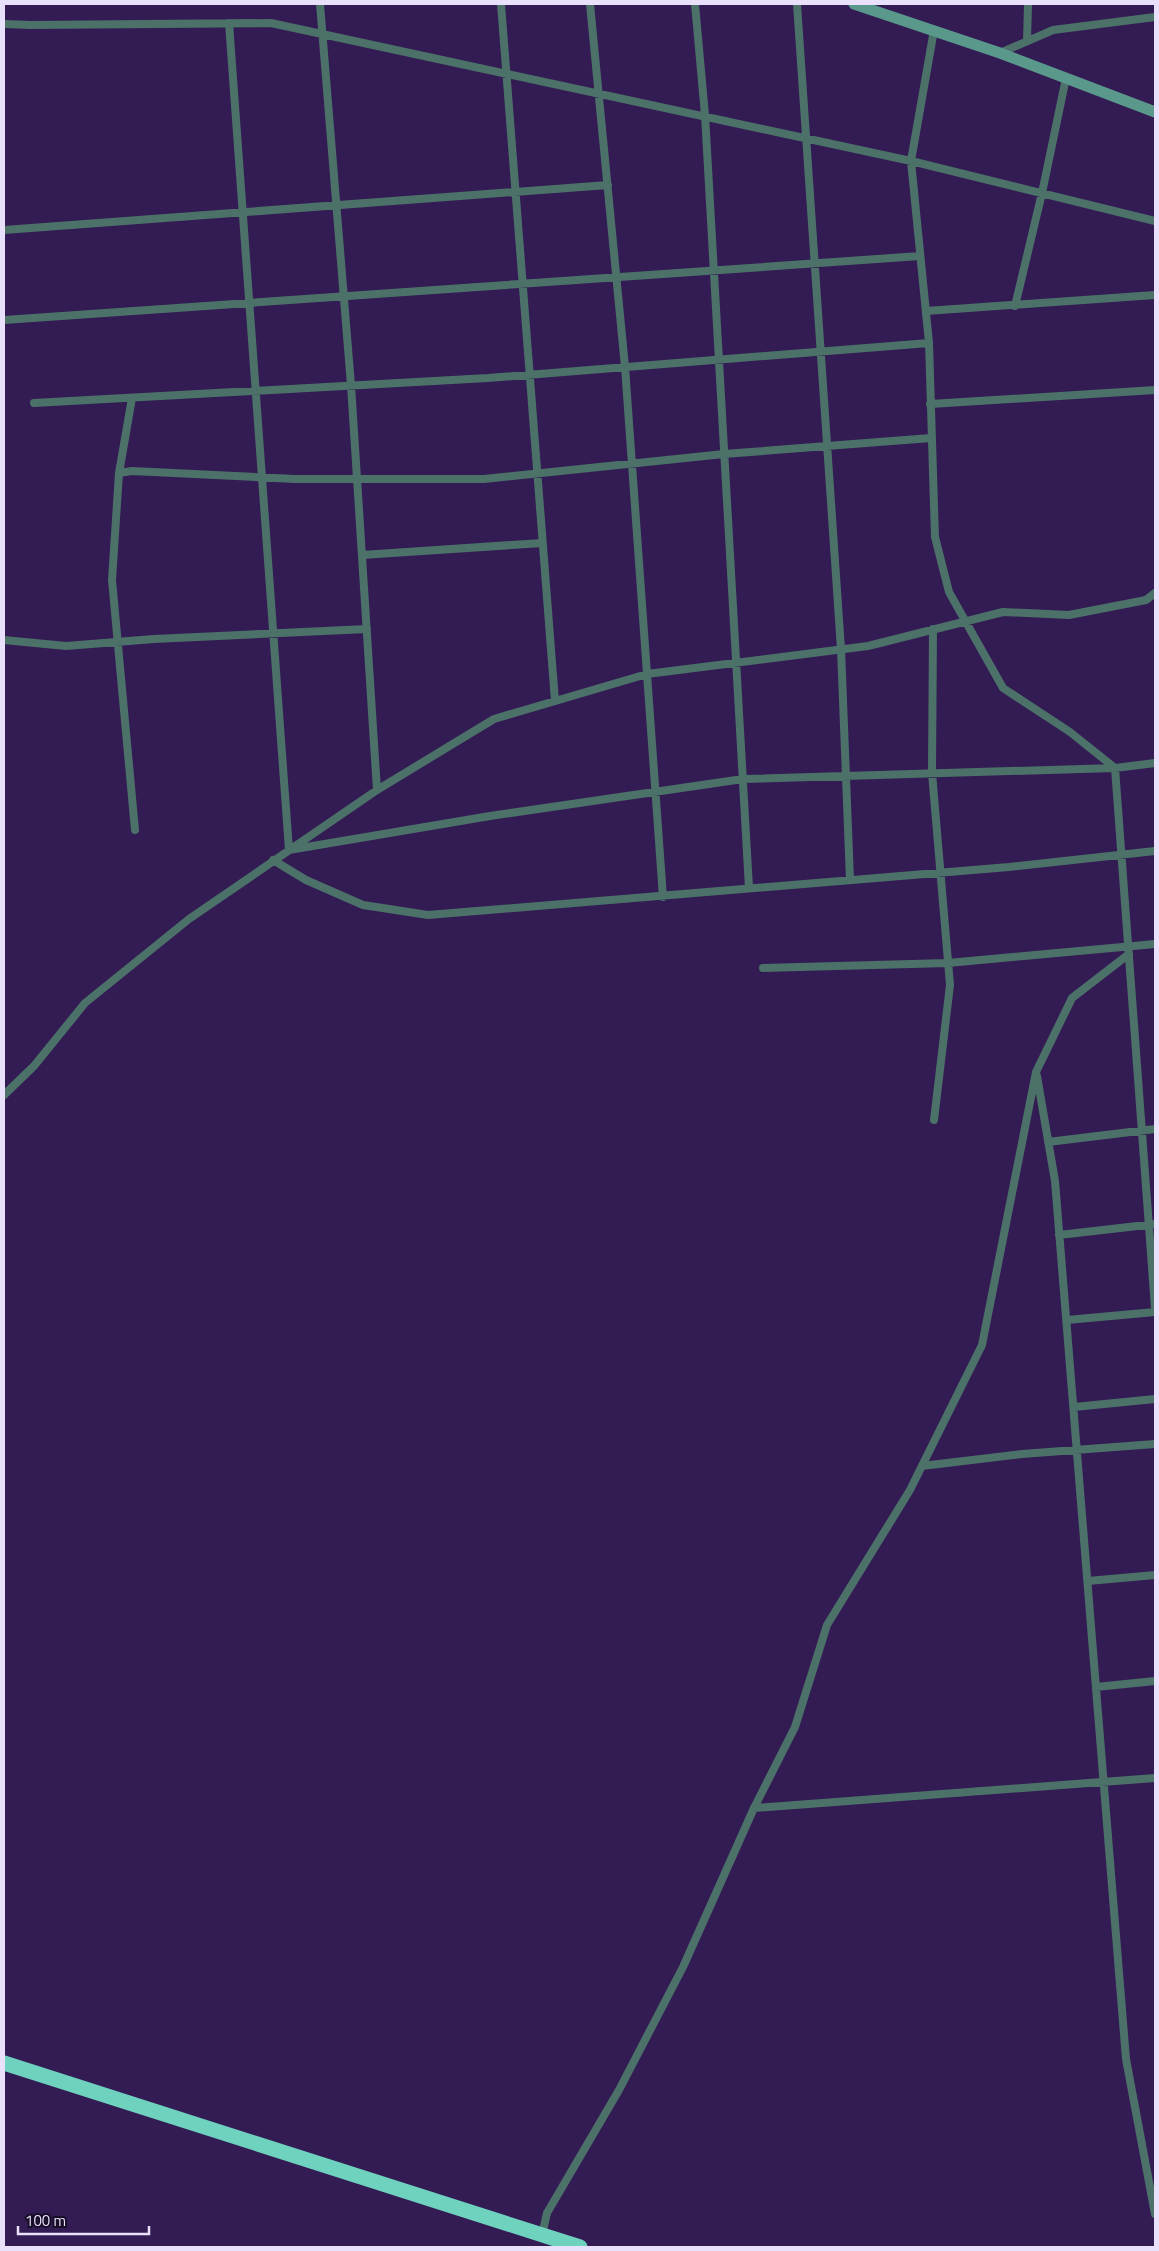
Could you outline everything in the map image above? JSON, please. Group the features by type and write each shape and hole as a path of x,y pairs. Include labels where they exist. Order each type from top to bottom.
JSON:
{"highway":[{"path":"4,2063 580,2247"}],"street":[{"path":"320,4 351,386 377,790"},
{"path":"501,4 554,701"},
{"path":"590,4 600,92 625,367 663,897"},
{"path":"695,4 705,115 750,888"},
{"path":"797,4 841,649 850,880"},
{"path":"854,4 1000,53 1155,112"},
{"path":"1027,41 1028,4"},
{"path":"1000,53 1053,30 1155,18"},
{"path":"229,23 289,850"},
{"path":"4,24 31,26 272,23 806,137 1155,221"},
{"path":"934,30 911,161 929,344 935,537 949,592 1003,688 1070,732 1115,768 1141,1131 1152,1224 1155,1308"},
{"path":"1015,306 1042,193 1066,78"},
{"path":"4,230 608,185"},
{"path":"4,320 920,256"},
{"path":"926,311 1155,295"},
{"path":"34,403 530,375 929,344"},
{"path":"930,404 1155,390"},
{"path":"132,398 119,473 112,580 120,641 135,830"},
{"path":"119,473 132,471 261,477 484,479 632,462 932,438"},
{"path":"362,555 542,543"},
{"path":"4,1095 34,1066 85,1003 188,919 377,790 494,718 647,674 868,646 933,628 1003,612 1069,615 1146,600 1155,593"},
{"path":"933,628 932,773 942,873 950,985 934,1120"},
{"path":"4,640 66,646 120,641 367,629"},
{"path":"289,850 490,816 743,779 1115,768 1155,763"},
{"path":"274,860 306,880 362,905 428,915 942,873 1155,851"},
{"path":"763,968 948,963 1129,950 1155,944"},
{"path":"542,2235 547,2213 619,2090 683,1967 754,1808 795,1726 827,1625 910,1490 982,1345 1036,1072 1072,998 1129,950"},
{"path":"1036,1072 1055,1181 1060,1235 1126,2059 1155,2214"},
{"path":"1048,1142 1155,1129"},
{"path":"1060,1235 1152,1224"},
{"path":"1067,1320 1155,1312"},
{"path":"1074,1407 1155,1399"},
{"path":"922,1466 1155,1444"},
{"path":"1088,1581 1155,1575"},
{"path":"1096,1687 1155,1681"},
{"path":"754,1808 1155,1778"}]}
